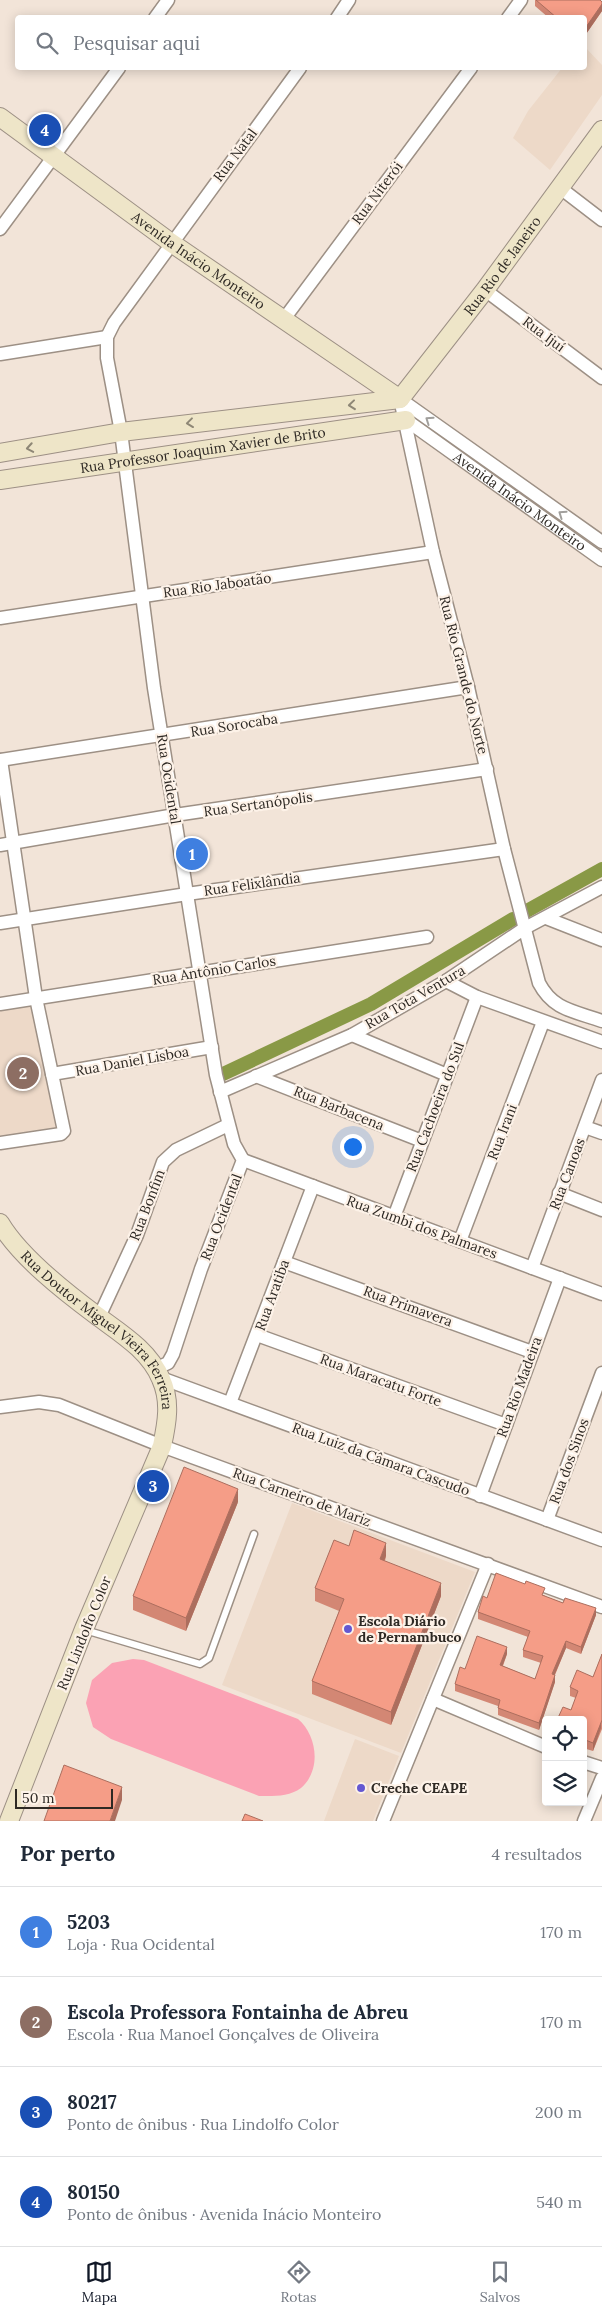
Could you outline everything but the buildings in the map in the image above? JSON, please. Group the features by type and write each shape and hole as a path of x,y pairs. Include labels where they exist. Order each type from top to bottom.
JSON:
{"street":[{"path":"157,15 168,0"},
{"path":"339,15 349,0"},
{"path":"510,15 521,0"},
{"path":"0,229 118,70"},
{"name":"Rua Natal","path":"170,242 299,70"},
{"name":"Rua Niterói","path":"284,320 470,70"},
{"name":"Avenida Inácio Monteiro","path":"0,117 170,242 400,399 602,542"},
{"name":"Rua Rio de Janeiro","path":"400,399 485,290 602,130"},
{"path":"559,187 602,220"},
{"path":"0,354 107,337 114,323 170,242"},
{"name":"Rua Ijuí","path":"485,290 602,378"},
{"name":"Rua Ocidental","path":"107,337 107,358 121,432 162,736 199,971 220,1092 234,1144 242,1160 173,1354 168,1363 158,1373"},
{"path":"400,399 406,420"},
{"name":"Rua Professor Joaquim Xavier de Brito","path":"0,453 121,432 400,399"},
{"name":"Avenida Inácio Monteiro","path":"406,420 602,560"},
{"name":"Rua Professor Joaquim Xavier de Brito","path":"0,480 124,460 406,420"},
{"name":"Rua Rio Grande do Norte","path":"406,420 433,552 468,688 504,849 539,983 545,995 556,1005 602,1021"},
{"name":"Rua Rio Jaboatão","path":"0,618 433,552"},
{"name":"Rua Sorocaba","path":"0,760 468,688"},
{"path":"0,760 6,844 25,919 36,998 64,1131 61,1134 0,1144"},
{"name":"Rua Sertanópolis","path":"6,844 175,815 487,769"},
{"name":"Rua Felixlândia","path":"0,923 187,894 504,849"},
{"name":"Rua Tota Ventura","path":"220,1092 352,1035 446,981 525,928 602,887"},
{"path":"546,918 602,940"},
{"name":"Rua Antônio Carlos","path":"0,1004 199,971 427,937"},
{"path":"446,981 477,997 542,1022 602,1042"},
{"name":"Rua Cachoeira do Sul","path":"394,1216 477,997"},
{"name":"Rua Irani","path":"460,1241 542,1022"},
{"path":"352,1035 447,1074"},
{"name":"Rua Daniel Lisboa","path":"52,1074 212,1047"},
{"name":"Rua Barbacena","path":"256,1076 422,1141"},
{"name":"Rua Canoas","path":"532,1268 602,1080"},
{"name":"Rua Bonfim","path":"98,1317 136,1235 163,1162 176,1150 228,1125"},
{"path":"585,1127 602,1133"},
{"name":"Rua Zumbi dos Palmares","path":"242,1160 602,1294"},
{"name":"Rua Aratiba","path":"230,1403 313,1186"},
{"path":"559,1193 602,1210"},
{"name":"Rua Doutor Miguel Vieira Ferreira","path":"1,1229 37,1267 98,1317 125,1335 143,1353 158,1373 167,1398 168,1421 162,1446"},
{"name":"Rua Primavera","path":"284,1262 532,1352"},
{"name":"Rua Rio Madeira","path":"480,1496 560,1278"},
{"name":"Rua Maracatu Forte","path":"257,1335 506,1424"},
{"name":"Rua Luiz da Câmara Cascudo","path":"158,1373 230,1403 602,1540"},
{"name":"Rua dos Sinos","path":"547,1520 602,1373"},
{"name":"Rua Carneiro de Mariz","path":"0,1407 40,1402 59,1405 162,1446 602,1607"},
{"name":"Rua Lindolfo Color","path":"9,1821 84,1629 162,1446"},
{"path":"383,1821 488,1564"},
{"path":"432,1699 542,1745"},
{"path":"587,1763 602,1768"},
{"path":"584,1821 602,1778"}],"lane":[{"path":"84,1629 200,1664 209,1658 254,1534"}],"shaded area":[{"path":"587,49 602,65 602,95 550,170 513,138 528,111 560,70 587,70"},
{"path":"34,1005 57,1134 0,1145 0,1011"},
{"name":"Escola Diário de Pernambuco","path":"292,1503 475,1572 401,1753 222,1685"},
{"path":"133,1659 144,1660 298,1719 313,1743 314,1762 308,1781 301,1788 291,1793 259,1796 111,1739 93,1727 86,1703 92,1680 112,1663"},
{"name":"Creche CEAPE","path":"355,1739 399,1756 373,1821 324,1821"}],"waterway":[{"path":"523,913 602,869"},
{"path":"223,1074 371,1004 513,919"}],"place":[{"name":"80150","path":"45,130"},
{"name":"5203","path":"192,854"},
{"name":"Escola Professora Fontainha de Abreu","path":"23,1073"},
{"name":"80217","path":"153,1486"},
{"name":"Escola Diário de Pernambuco","path":"348,1629"},
{"name":"Creche CEAPE","path":"361,1788"}]}
